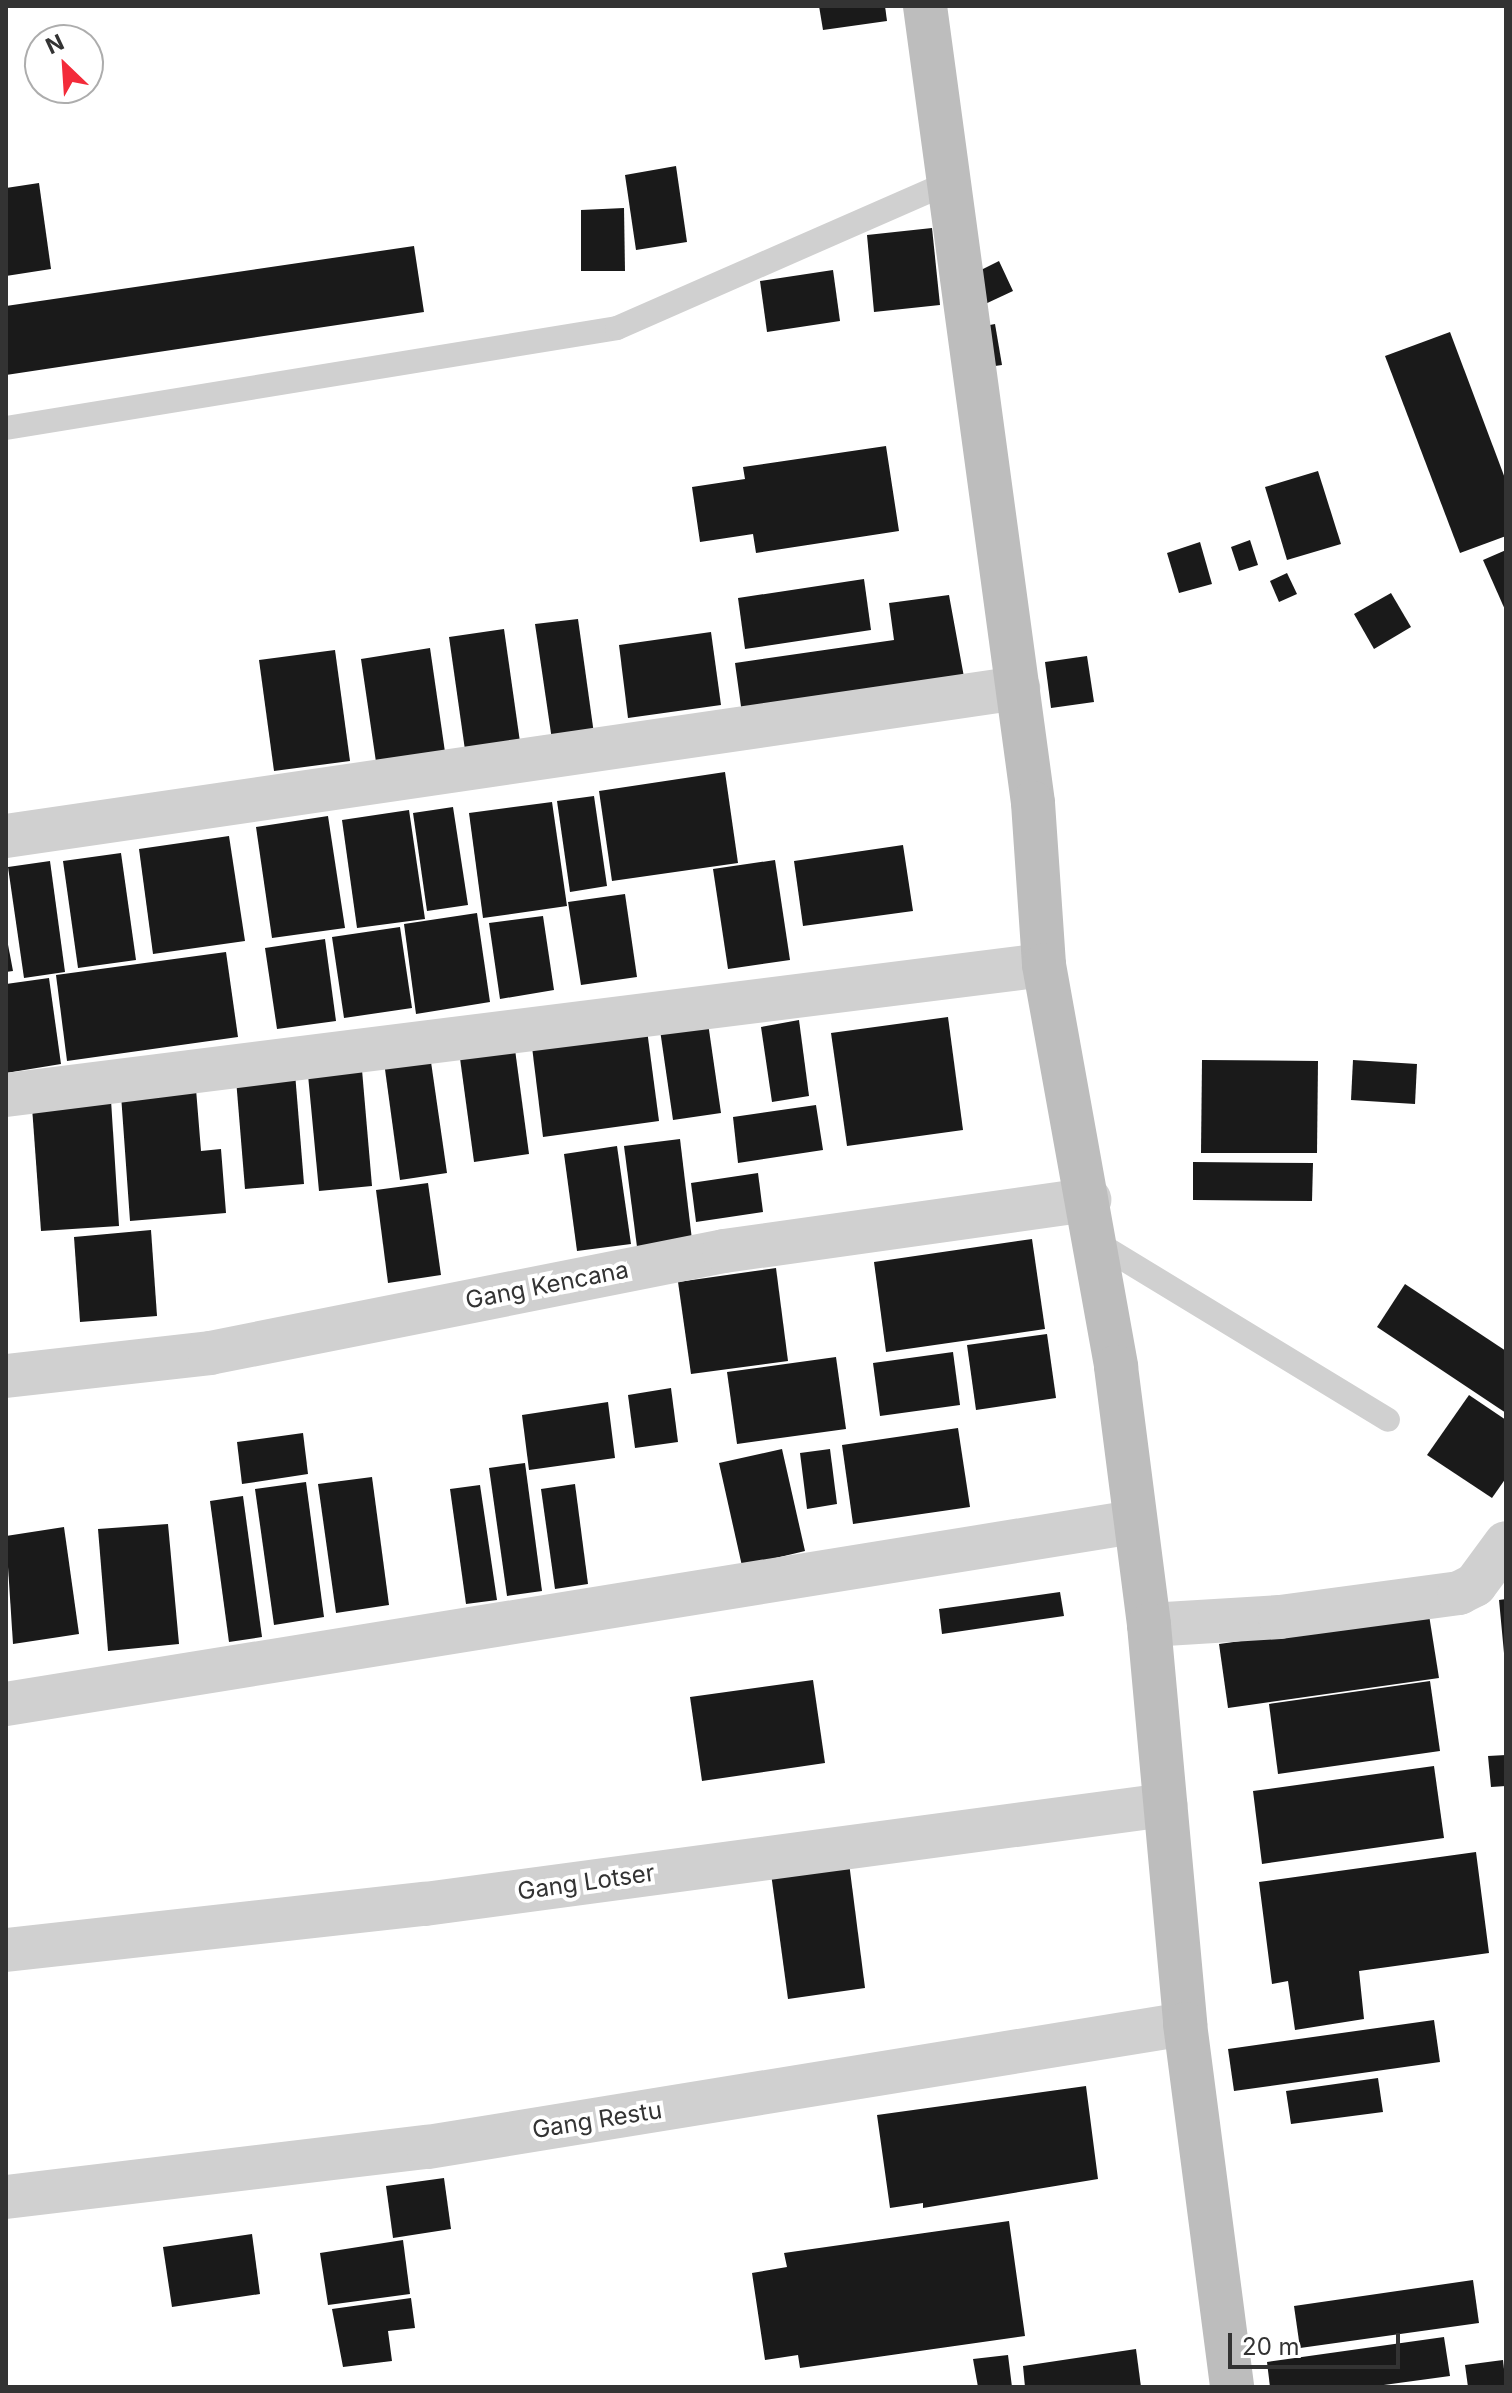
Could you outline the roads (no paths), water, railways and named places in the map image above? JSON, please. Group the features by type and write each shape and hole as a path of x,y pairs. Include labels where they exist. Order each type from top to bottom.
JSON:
{"main road":[{"path":"925,6 1033,803 1044,965 1116,1367 1133,1522 1149,1625 1185,2024 1232,2387"}],"street":[{"path":"6,836 1018,688"},
{"path":"6,1095 1044,965"},
{"name":"Gang Kencana","path":"6,1376 210,1353 724,1251 1091,1221"},
{"path":"6,1704 1133,1522"},
{"path":"1149,1625 1280,1617 1459,1593 1475,1585 1506,1543"},
{"name":"Gang Lotser","path":"6,1950 425,1904 1165,1805"},
{"name":"Gang Restu","path":"6,2197 428,2147 1185,2024"}],"lane":[{"path":"6,428 617,328 948,183"},
{"path":"1091,1221 1388,1420"}]}
